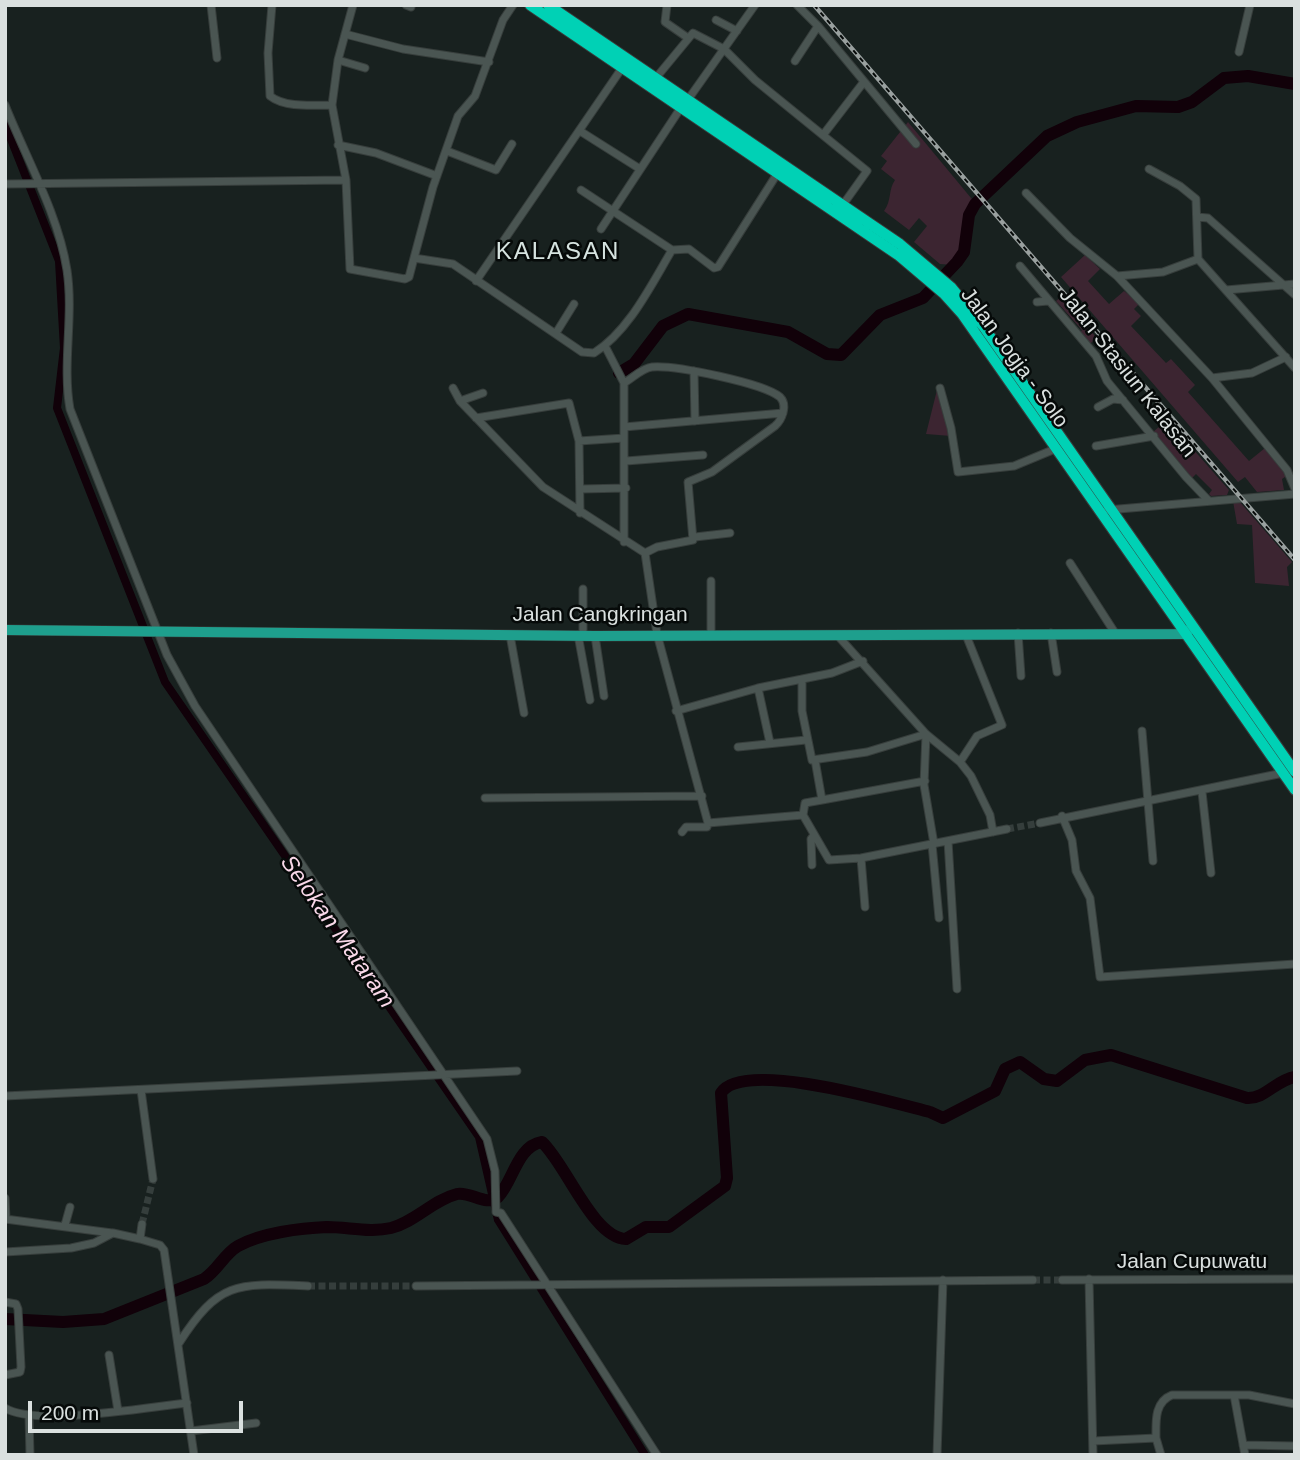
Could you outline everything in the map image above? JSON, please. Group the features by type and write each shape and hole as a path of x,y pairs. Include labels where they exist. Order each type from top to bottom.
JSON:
{"highway":[{"name":"Jalan Jogja - Solo","path":"530,5 842,206 923,269 983,326 1105,512 1295,790"},
{"name":"Jalan Jogja - Solo","path":"548,5 628,68 655,79 684,105 777,174 923,269"},
{"name":"Jalan Jogja - Solo","path":"947,290 1055,449 1105,512"},
{"name":"Jalan Jogja - Solo","path":"1188,631 1295,772"}],"main road":[{"name":"Jalan Cangkringan","path":"5,630 585,636 966,635 1188,631"}],"street":[{"path":"211,5 217,58"},
{"path":"272,5 268,53 270,96 276,101 332,105"},
{"path":"353,5 338,60 332,105 346,180 350,269 405,279 409,277 436,176 458,116 475,96 503,20 513,5"},
{"path":"667,5 665,22 688,38"},
{"path":"601,229 755,5"},
{"path":"797,5 818,26 916,144"},
{"path":"1239,52 1250,5"},
{"path":"716,20 737,31"},
{"path":"795,61 818,26"},
{"path":"655,79 694,33 724,49 755,80 867,172 842,206"},
{"path":"345,34 403,49 489,62"},
{"path":"338,60 365,68"},
{"path":"476,281 580,131 628,68"},
{"path":"823,135 863,82"},
{"path":"5,105 64,255 70,352 67,374 71,409 156,631 179,679 487,1139 495,1171 496,1212 501,1213 544,1284 657,1455"},
{"path":"580,131 640,169"},
{"path":"447,151 496,170 512,144"},
{"path":"338,145 376,153 436,176"},
{"path":"1149,169 1192,194 1197,204 1198,260 1295,368"},
{"path":"581,190 614,209 672,250 689,249 714,268 718,267 777,174"},
{"path":"5,184 346,180"},
{"path":"1026,193 1070,238 1118,276 1212,378 1287,470 1295,491 1105,512"},
{"path":"1197,217 1208,218 1295,295"},
{"path":"414,258 453,264 587,354 605,346 643,298 672,250"},
{"path":"1118,276 1163,272 1198,260"},
{"name":"Jalan Stasiun Kalasan","path":"1020,266 1096,356 1107,381 1208,500"},
{"path":"1226,290 1295,284"},
{"path":"1037,302 1048,301"},
{"path":"556,333 574,304"},
{"path":"605,346 624,383 624,542"},
{"path":"1212,378 1252,373 1286,357"},
{"path":"624,383 653,367 694,371 780,397 783,413 775,426 712,472 688,482 695,537"},
{"path":"694,371 695,421"},
{"path":"453,388 460,401 543,487 624,542 645,553"},
{"path":"940,388 951,428 958,472 1014,466 1055,449"},
{"path":"460,401 482,393"},
{"path":"1098,407 1113,399 1124,401"},
{"path":"476,418 569,403 579,440 580,513"},
{"path":"624,427 783,413"},
{"path":"1096,446 1154,436"},
{"path":"579,440 624,438"},
{"path":"626,461 703,455"},
{"path":"1186,477 1189,501"},
{"path":"581,489 626,488"},
{"path":"645,553 655,548 691,541 695,537 730,533"},
{"path":"645,553 657,634 708,823 707,827 687,827 682,832"},
{"path":"1070,563 1115,633"},
{"path":"711,581 711,635"},
{"path":"583,589 590,700"},
{"path":"1017,632 1021,676"},
{"path":"1051,632 1056,671"},
{"path":"510,635 524,713"},
{"path":"838,635 926,734 960,762 981,793 993,832"},
{"path":"960,762 977,736 1002,725 966,635"},
{"path":"585,636 604,696"},
{"path":"676,711 758,688 832,673 863,661"},
{"path":"802,679 806,740 809,755 815,760 822,800"},
{"path":"758,688 770,743"},
{"path":"1142,731 1153,861"},
{"path":"815,760 867,752 926,734"},
{"path":"926,734 925,781 939,918"},
{"path":"738,747 806,740"},
{"path":"1040,823 1062,816 1147,803 1283,773"},
{"path":"925,781 805,803 803,815 828,860 861,858 1007,829"},
{"path":"1202,792 1211,873"},
{"path":"485,798 702,796"},
{"path":"708,823 803,815"},
{"path":"1062,816 1072,841 1076,872 1090,898 1100,977 1295,964"},
{"path":"813,864 811,839 814,835"},
{"path":"948,841 957,989"},
{"path":"861,858 865,907"},
{"path":"5,1096 517,1071"},
{"path":"141,1090 153,1179"},
{"path":"5,1198 6,1219 113,1233 160,1245 164,1250 194,1455"},
{"path":"65,1225 70,1207"},
{"path":"140,1239 142,1224"},
{"path":"5,1252 71,1248 113,1233"},
{"path":"1089,1279 1093,1455"},
{"name":"Jalan Cupuwatu","path":"1062,1280 1295,1279"},
{"path":"937,1455 943,1280"},
{"path":"416,1286 1033,1280"},
{"path":"179,1343 199,1315 225,1290 253,1286 308,1286"},
{"path":"5,1302 16,1304 19,1308 21,1370 5,1375"},
{"path":"110,1355 118,1411"},
{"path":"1161,1455 1156,1438 1158,1409 1167,1397 1234,1395 1295,1404"},
{"path":"1234,1395 1245,1455"},
{"path":"5,1408 29,1416 118,1411 187,1403"},
{"path":"29,1416 30,1455"},
{"path":"191,1431 256,1423"},
{"path":"1093,1441 1156,1438"},
{"path":"1244,1445 1295,1446"}],"shaded area":[{"path":"908,122 976,204 953,265 940,264 914,242 927,226 919,218 909,230 884,211 895,180 881,169 887,161 881,156"},
{"path":"1085,255 1100,269 1088,281 1109,304 1124,291 1140,303 1134,309 1141,316 1131,326 1166,363 1171,359 1195,385 1188,392 1249,461 1265,448 1288,475 1282,479 1284,490 1257,492 1245,477 1238,482 1061,277"},
{"path":"1061,297 1123,368 1121,370 1094,340 1089,345 1079,334 1082,330 1056,301"},
{"path":"937,390 939,392 951,436 926,434"},
{"path":"1168,419 1171,427 1165,433 1176,447 1185,440 1229,490 1227,495 1211,496 1209,494 1212,490 1196,474 1191,479 1153,432"},
{"path":"1233,501 1239,501 1292,562 1287,567 1289,586 1255,583 1252,525 1237,524"}],"waterway":[{"path":"619,373 634,364 663,326 688,314 788,332 827,354 841,355 880,315 923,298 957,262 964,252 969,215 975,204 1047,136 1077,122 1136,106 1178,107 1192,102 1224,78 1248,76 1295,84"},
{"name":"Selokan Mataram","path":"5,124 59,261 64,348 57,408 165,682 479,1137 498,1220 645,1455"},
{"path":"5,1319 63,1322 104,1319 204,1279 233,1249 247,1241 281,1232 317,1228 391,1228 457,1194 494,1200 503,1190 521,1157 527,1150 542,1142 602,1227 626,1239 646,1227 669,1227 725,1186 727,1178 721,1093 735,1083 757,1080 787,1081 820,1086 912,1107 943,1118 995,1091 1005,1069 1020,1062 1044,1079 1057,1081 1085,1060 1111,1055 1247,1098 1259,1096 1295,1077"}],"tunnel":[{"path":"1007,829 1040,823"},
{"path":"142,1224 153,1179"},
{"path":"1033,1280 1062,1280"},
{"path":"308,1286 416,1286"}],"railway":[{"path":"814,5 1295,560"}],"district":[{"name":"KALASAN","path":"558,252"}]}
